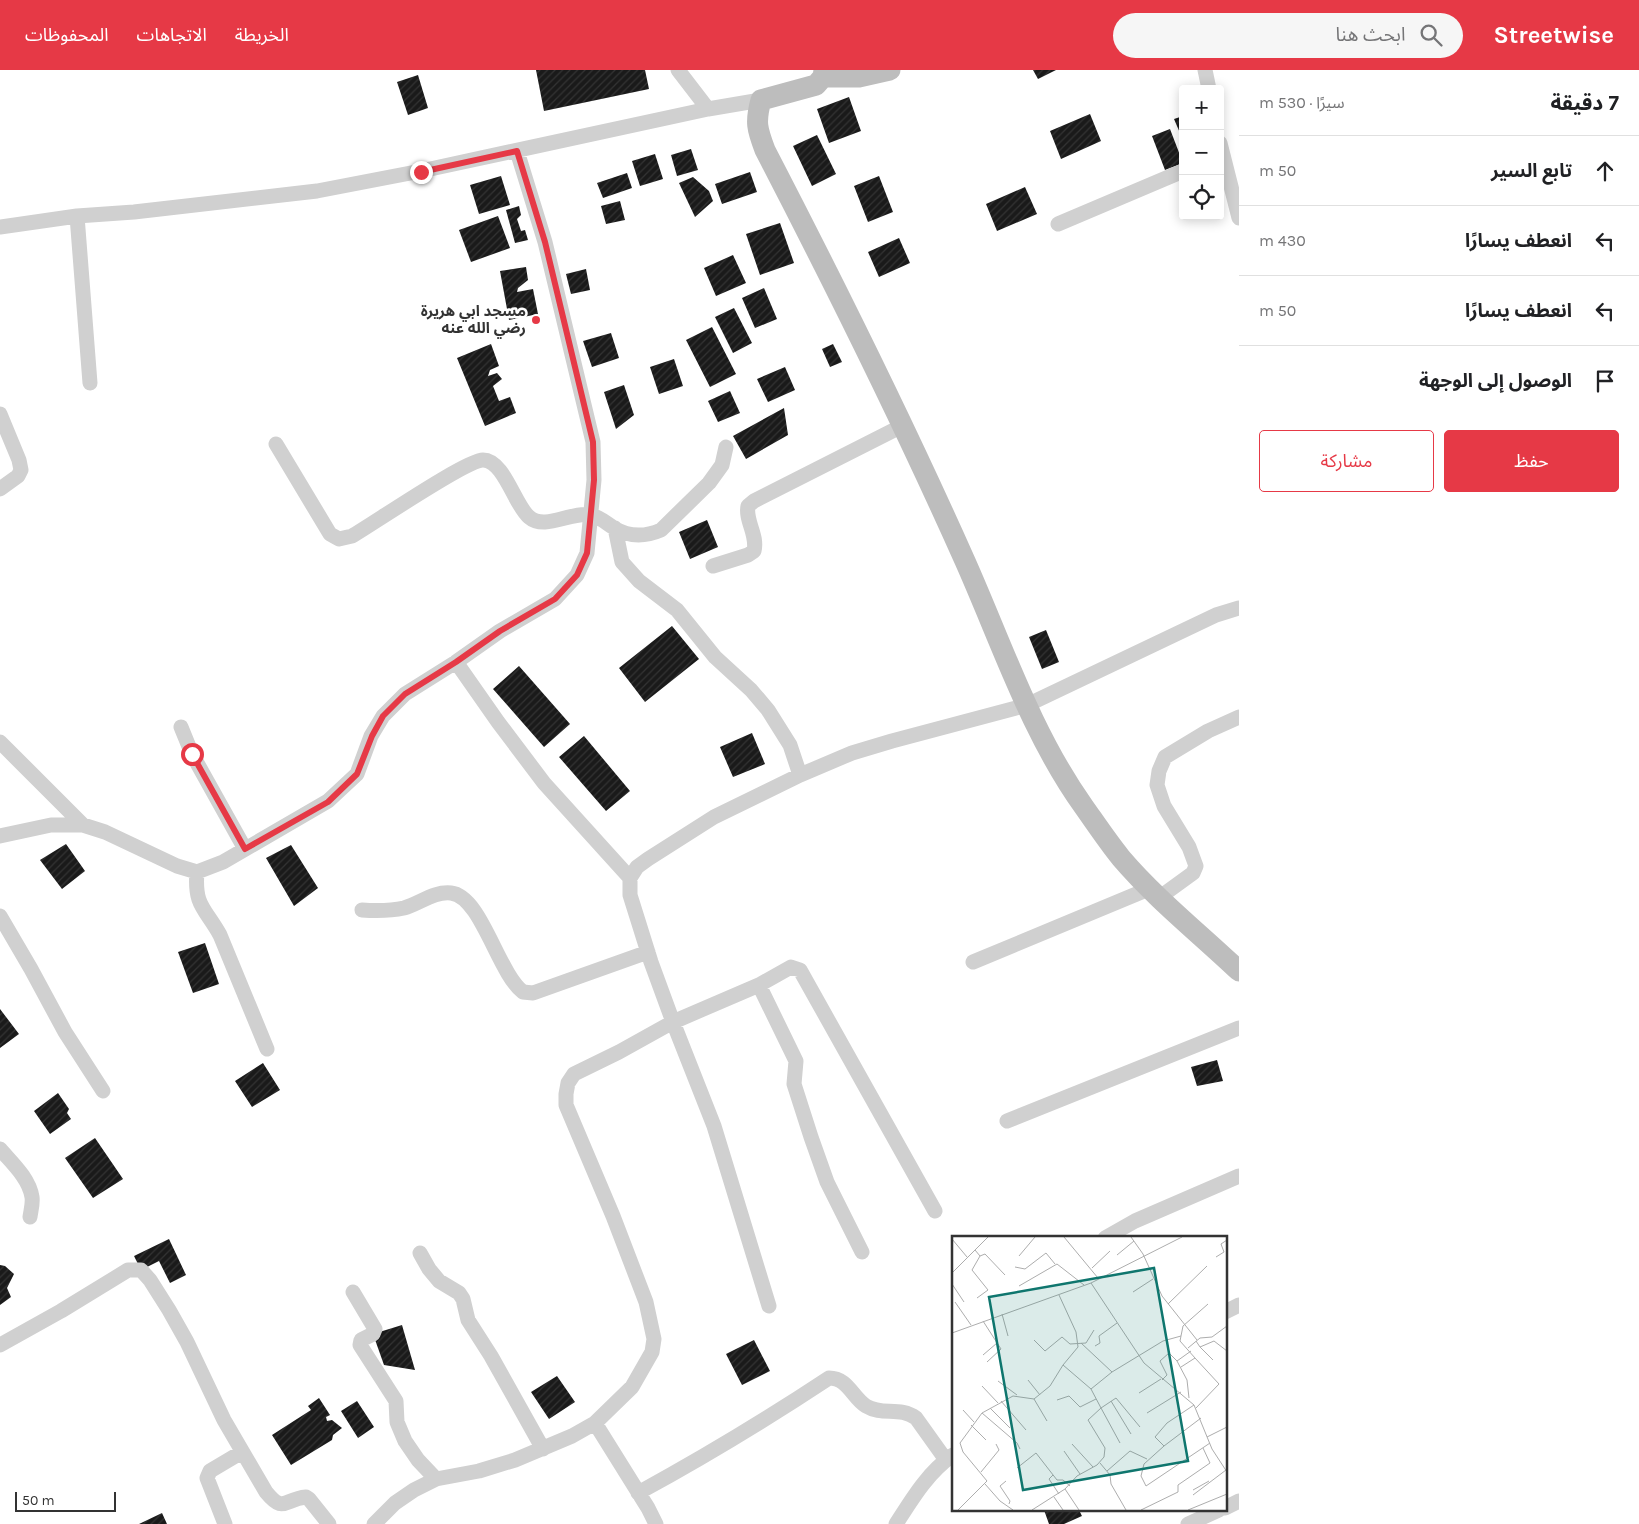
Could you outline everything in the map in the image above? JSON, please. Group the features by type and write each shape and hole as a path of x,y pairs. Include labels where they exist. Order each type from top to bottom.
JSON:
{"street":[{"path":"678,70 708,109"},
{"path":"0,227 77,216 134,212 317,191 421,172 708,109 761,100 816,85 824,74 859,77 890,70"},
{"path":"1205,70 1208,85"},
{"path":"761,100 757,116 758,131 765,150 838,292 902,426 965,561 1026,705 1048,750 1082,806 1121,858 1155,893 1239,971"},
{"path":"0,836 51,825 83,825 105,832 177,866 197,872 223,862 328,802 357,774 372,736 383,716 405,694 456,662 500,631 555,599 577,575 587,553 594,480 593,442 545,242 517,151"},
{"path":"1224,162 1239,218"},
{"path":"1058,224 1179,173"},
{"path":"77,216 90,383"},
{"path":"0,489 18,476 21,470 19,460 1,418"},
{"path":"713,566 748,555 754,551 752,529 746,514 748,506 754,501 902,426"},
{"path":"276,444 319,518 330,534 338,539 352,536 463,467 483,460 492,463 506,479 527,516 534,522 542,523 574,516 591,515 627,534 639,536 652,534 661,530 709,482 722,465 726,446"},
{"path":"615,528 622,562 639,581 677,610 715,658 751,690 768,710 790,745 800,775"},
{"path":"769,1306 714,1126 673,1022 630,895 630,878 637,867 714,816 800,775 852,753 1026,705 1216,615 1239,608"},
{"path":"456,662 544,783 630,878"},
{"path":"973,962 1155,893 1193,873 1196,866 1189,847 1164,806 1157,785 1159,771 1165,757 1208,731 1239,717"},
{"path":"181,727 192,754 245,849"},
{"path":"0,742 83,825"},
{"path":"197,872 197,893 200,906 220,935 267,1049"},
{"path":"362,910 388,911 406,908 434,896 450,892 459,895 472,907 513,982 523,992 532,993 648,952"},
{"path":"0,916 31,969 64,1032 103,1091"},
{"path":"374,1524 395,1502 436,1479 479,1472 515,1460 572,1436 595,1423 632,1386 652,1352 654,1339 646,1302 610,1207 566,1105 568,1083 574,1074 673,1022 759,985 791,967 796,968 800,970 856,1067 935,1211"},
{"path":"759,985 796,1061 794,1084 827,1182 862,1252"},
{"path":"1007,1121 1239,1028"},
{"path":"0,1149 22,1175 30,1188 32,1199 30,1217"},
{"path":"1108,1236 1134,1221 1239,1176"},
{"path":"420,1253 439,1281 460,1293 468,1320 491,1356 543,1448"},
{"path":"0,1345 61,1311 128,1270 141,1270 150,1280 178,1326 224,1420 266,1492 274,1502 280,1504 306,1497 330,1524"},
{"path":"352,1292 375,1329 373,1334 361,1340 360,1345 396,1400 397,1422 405,1441 418,1460 436,1479"},
{"path":"1226,1312 1239,1305"},
{"path":"638,1493 756,1426 829,1378 835,1378 843,1382 867,1407 881,1411 899,1411 916,1418 949,1457 916,1491 896,1524"},
{"path":"595,1423 656,1524"},
{"path":"225,1524 207,1478 210,1471 242,1452"},
{"path":"1226,1508 1239,1502"},
{"path":"1188,1524 1215,1512"}],"building":[{"path":"536,70 645,70 649,89 544,111"},
{"path":"1033,70 1056,70 1038,79"},
{"path":"418,75 428,108 408,115 397,82"},
{"path":"849,97 861,131 829,143 817,109"},
{"path":"1090,114 1101,141 1061,159 1050,131"},
{"path":"1179,117 1179,131 1174,119"},
{"path":"1170,129 1179,153 1179,165 1165,170 1152,136"},
{"path":"817,135 836,174 812,186 793,146"},
{"path":"691,149 698,170 677,176 671,155"},
{"path":"655,154 663,179 640,186 632,161"},
{"path":"750,172 757,192 722,204 715,184"},
{"path":"627,173 632,188 603,198 597,183"},
{"path":"501,176 510,205 479,214 470,185"},
{"path":"879,176 893,212 868,222 854,186"},
{"path":"693,177 709,191 713,201 695,217 679,183"},
{"path":"1025,187 1037,214 997,231 986,204"},
{"path":"620,201 625,220 606,224 601,206"},
{"path":"519,206 521,215 517,219 521,231 525,230 528,240 515,243 506,210"},
{"path":"498,216 510,248 471,262 459,230"},
{"path":"780,223 794,263 760,275 746,234"},
{"path":"899,238 910,263 879,277 868,252"},
{"path":"733,255 746,283 716,296 704,268"},
{"path":"526,267 528,280 518,288 517,292 533,289 538,314 509,320 500,271"},
{"path":"586,269 590,290 571,294 566,274"},
{"path":"764,288 777,319 755,328 742,298"},
{"path":"734,308 752,343 733,353 715,317"},
{"path":"712,327 736,374 710,387 686,340"},
{"path":"611,333 619,358 592,367 583,341"},
{"path":"491,344 499,366 490,370 488,376 497,373 502,379 493,386 499,401 510,397 516,413 485,426 457,358"},
{"path":"833,344 842,362 830,367 822,349"},
{"path":"674,359 683,386 659,394 650,367"},
{"path":"785,367 795,390 768,402 757,379"},
{"path":"624,385 634,415 616,429 604,392"},
{"path":"730,391 740,413 718,422 708,401"},
{"path":"784,408 788,435 746,459 733,436"},
{"path":"707,520 718,547 690,559 679,532"},
{"path":"672,626 699,659 645,702 619,668"},
{"path":"1046,630 1059,662 1042,669 1029,637"},
{"path":"519,666 570,724 544,747 493,689"},
{"path":"752,733 765,764 733,777 720,747"},
{"path":"584,736 630,791 606,811 559,757"},
{"path":"66,844 85,871 62,889 40,860"},
{"path":"291,845 318,888 294,906 266,858"},
{"path":"205,943 219,984 193,993 178,952"},
{"path":"0,1009 19,1034 0,1048"},
{"path":"1217,1060 1223,1081 1197,1086 1191,1067"},
{"path":"263,1063 280,1090 252,1107 235,1081"},
{"path":"58,1093 69,1109 67,1113 71,1119 50,1134 34,1111"},
{"path":"95,1138 123,1179 93,1198 65,1158"},
{"path":"169,1239 186,1275 170,1283 159,1261 141,1270 134,1256"},
{"path":"0,1265 5,1266 14,1274 7,1288 11,1297 0,1305"},
{"path":"402,1325 415,1370 384,1365 373,1334"},
{"path":"754,1340 770,1371 742,1385 726,1354"},
{"path":"557,1376 575,1402 549,1419 531,1392"},
{"path":"319,1398 330,1415 326,1417 327,1421 332,1420 342,1428 333,1435 332,1440 291,1465 272,1435 311,1410 308,1406"},
{"path":"357,1401 374,1427 358,1438 341,1411"},
{"path":"1045,1512 1080,1512 1082,1516 1064,1524 1049,1524"},
{"path":"162,1513 167,1524 139,1524"}],"place":[{"name":"مسجد ابي هريرة رضي الله عنه","path":"536,320"}],"route":[{"path":"192,754 245,849 328,802 357,774 372,736 383,716 405,694 456,662 500,631 555,599 577,575 587,553 594,480 593,442 545,242 517,151 421,172"}]}
